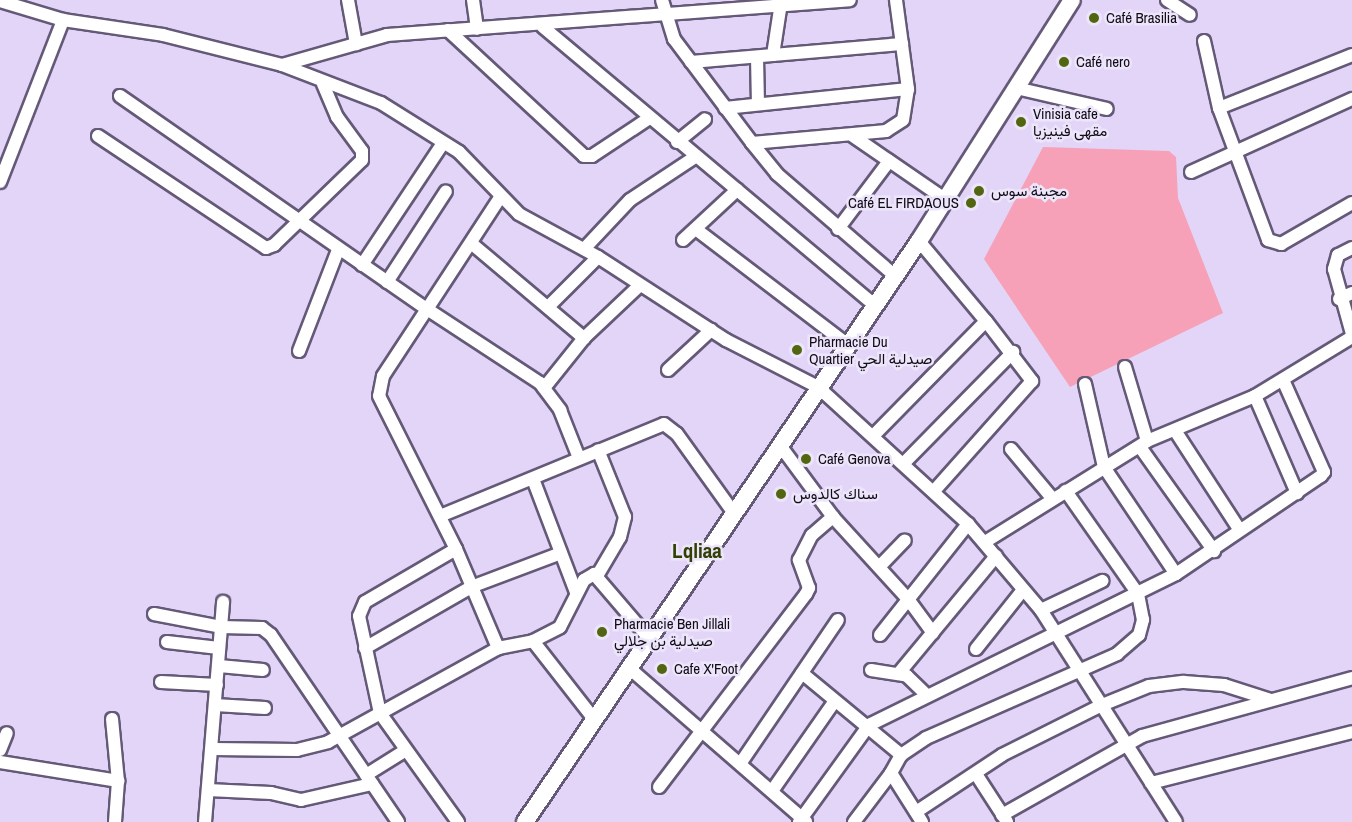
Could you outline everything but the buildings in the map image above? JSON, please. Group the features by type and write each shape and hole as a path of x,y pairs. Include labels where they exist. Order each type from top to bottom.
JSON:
{"main road":[{"path":"525,822 778,444 919,241 1072,0"}],"street":[{"path":"348,0 356,44"},
{"path":"473,0 477,29"},
{"path":"662,0 666,16 691,62 724,108 777,174 894,275"},
{"path":"282,64 387,35 448,30 543,27 781,4 850,0"},
{"path":"752,144 853,136 897,126 907,113 908,89 896,0"},
{"path":"1167,0 1190,15"},
{"path":"0,1 63,20 172,37 282,64 323,84 400,112 444,142 519,214 598,257 711,330 818,387 904,462 968,524 1041,610 1176,822"},
{"path":"773,55 781,4"},
{"path":"0,182 63,20"},
{"path":"543,27 648,119 875,306"},
{"path":"448,30 584,156 592,156 648,119"},
{"path":"1204,41 1219,108 1234,153 1271,243 1281,244 1352,203"},
{"path":"691,62 902,44"},
{"path":"1219,108 1352,55"},
{"path":"757,57 758,103"},
{"path":"98,136 258,247 274,245 362,160 362,151 337,117 323,84"},
{"path":"1016,88 1107,109"},
{"path":"724,108 908,89"},
{"path":"120,96 300,220 338,250 544,388 560,410 579,458"},
{"path":"1191,172 1352,99"},
{"path":"677,142 705,119"},
{"path":"853,136 946,200"},
{"path":"362,265 444,142"},
{"path":"584,249 630,200 695,157"},
{"path":"838,229 889,161"},
{"path":"683,240 697,230 737,190"},
{"path":"387,282 446,191"},
{"path":"498,648 456,549 379,396 383,376 501,196"},
{"path":"697,230 848,345"},
{"path":"919,241 1031,374 1029,387 934,491"},
{"path":"471,243 549,306 584,339"},
{"path":"985,543 1052,498 1143,444 1176,432 1255,396 1352,336 1339,299 1334,263 1352,248"},
{"path":"299,351 338,250"},
{"path":"549,306 598,257"},
{"path":"544,388 584,339 640,285"},
{"path":"1339,299 1352,292"},
{"path":"873,436 986,321"},
{"path":"668,370 711,330"},
{"path":"904,462 1013,352"},
{"path":"1125,367 1143,444 1214,551"},
{"path":"628,668 772,791 802,821 869,725 1176,574 1214,551 1239,530 1297,493 1324,472 1283,380"},
{"path":"1085,384 1104,467 1176,574"},
{"path":"1255,396 1297,493"},
{"path":"440,516 664,424 677,435 733,512"},
{"path":"1176,432 1239,530"},
{"path":"778,444 833,517 908,598 933,633"},
{"path":"1011,449 1052,498"},
{"path":"597,576 620,537 625,517 598,450"},
{"path":"532,478 576,592"},
{"path":"854,822 891,773 901,755 926,738 1117,654 1139,635 1143,620 1138,594 1066,491"},
{"path":"659,787 705,733 810,588 799,560 812,535 833,517"},
{"path":"880,634 968,524"},
{"path":"879,567 904,540"},
{"path":"456,549 365,602 359,616 380,713 458,822"},
{"path":"365,648 471,586 561,553"},
{"path":"898,673 996,556"},
{"path":"213,749 297,750 340,736 498,648 533,641 560,627 576,592 588,575 597,576 648,637"},
{"path":"1041,610 1102,581"},
{"path":"976,649 1023,590"},
{"path":"204,822 213,749 223,602"},
{"path":"154,614 221,627 262,628 271,635 398,822"},
{"path":"740,764 838,620"},
{"path":"533,641 594,719"},
{"path":"167,642 219,648"},
{"path":"219,666 263,670"},
{"path":"871,670 898,673 927,695"},
{"path":"802,673 853,719 869,725 901,755"},
{"path":"976,774 1004,818 1142,736 1352,678"},
{"path":"161,682 216,685"},
{"path":"891,773 919,817 1002,755 1102,705 1149,686 1184,682 1224,684 1271,700"},
{"path":"772,791 834,702"},
{"path":"215,705 265,708"},
{"path":"112,719 118,781 115,822"},
{"path":"0,750 7,732"},
{"path":"1151,783 1352,732"},
{"path":"208,790 271,793 301,800 369,780 406,750"},
{"path":"0,762 118,781"}],"shaded area":[{"path":"1043,147 1169,151 1176,157 1178,198 1223,313 1070,387 984,259"}],"place":[{"name":"Café Brasilia","path":"1094,18"},
{"name":"Café nero","path":"1064,62"},
{"name":"Vinisia cafe مقهى فينيزيا","path":"1021,122"},
{"name":"مجبنة سوس","path":"979,191"},
{"name":"Café EL FIRDAOUS","path":"971,203"},
{"name":"Pharmacie Du Quartier صيدلية الحي","path":"797,350"},
{"name":"Café Genova","path":"806,459"},
{"name":"سناك كالدوس","path":"781,494"},
{"name":"Pharmacie Ben Jillali صيدلية بن جلالي","path":"602,632"},
{"name":"Cafe X'Foot","path":"662,669"}],"district":[{"name":"Lqliaa","path":"697,551"}]}
